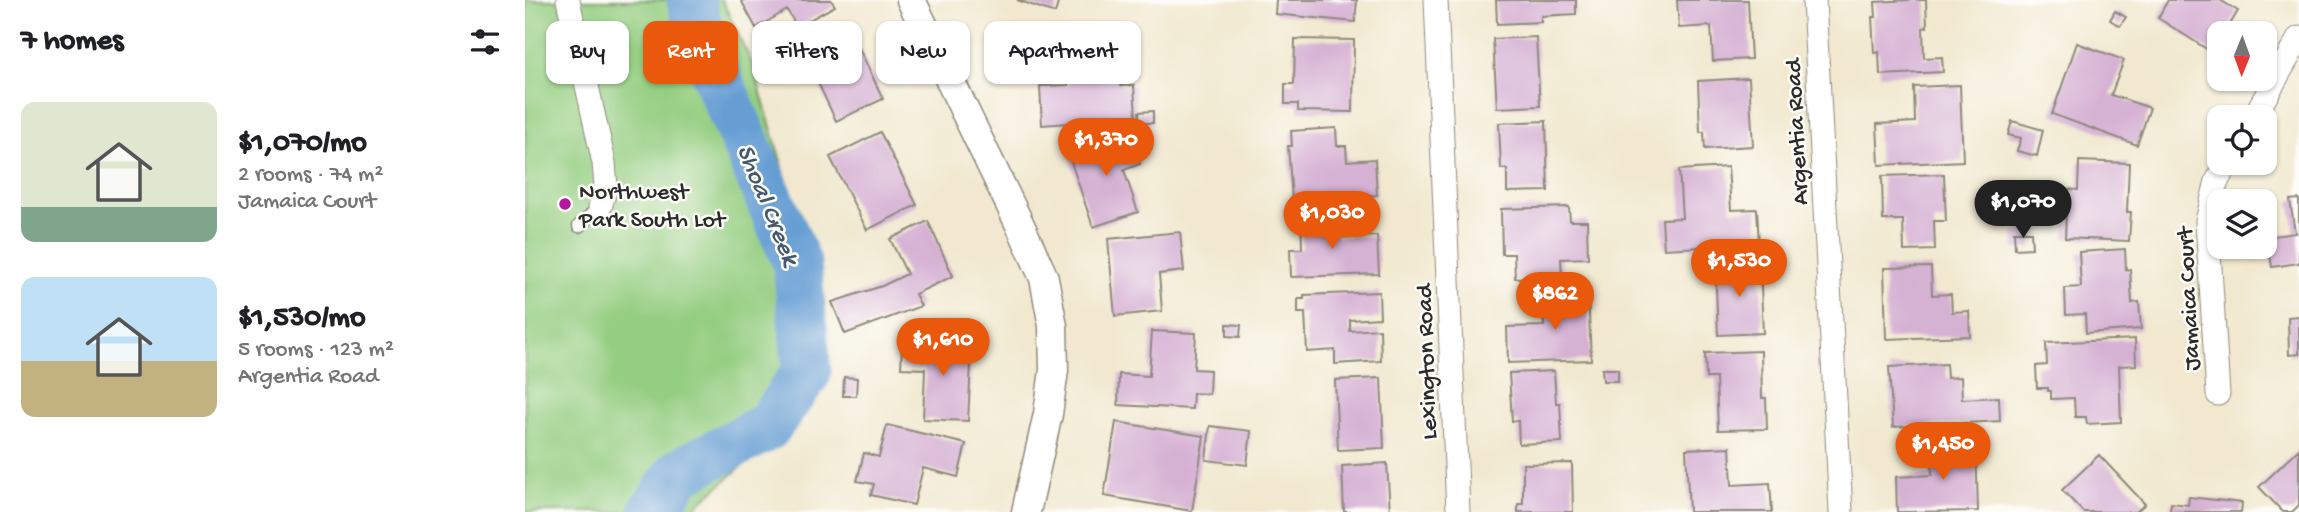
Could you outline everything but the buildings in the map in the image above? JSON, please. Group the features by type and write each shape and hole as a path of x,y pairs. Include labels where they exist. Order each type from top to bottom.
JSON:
{"street":[{"path":"568,0 604,163 606,187 600,207"},
{"path":"911,0 1044,278 1053,326 1054,370 1048,414 1026,512"},
{"name":"Lexington Road","path":"1436,0 1458,512"},
{"name":"Argentia Road","path":"1814,0 1841,512"},
{"path":"2261,105 2299,38"},
{"name":"Jamaica Court","path":"2218,394 2207,221 2221,175"}],"lane":[{"path":"579,226 600,207"}],"green space":[{"path":"525,0 722,0 732,21 643,21 643,84 738,84 738,34 752,64 752,84 758,84 814,274 811,406 695,507 694,512 525,512"}],"waterway":[{"name":"Shoal Creek","path":"653,512 680,472 767,427 807,372 797,263 705,49 691,0"}],"place":[{"name":"Northwest Park South Lot","path":"565,204"}]}
